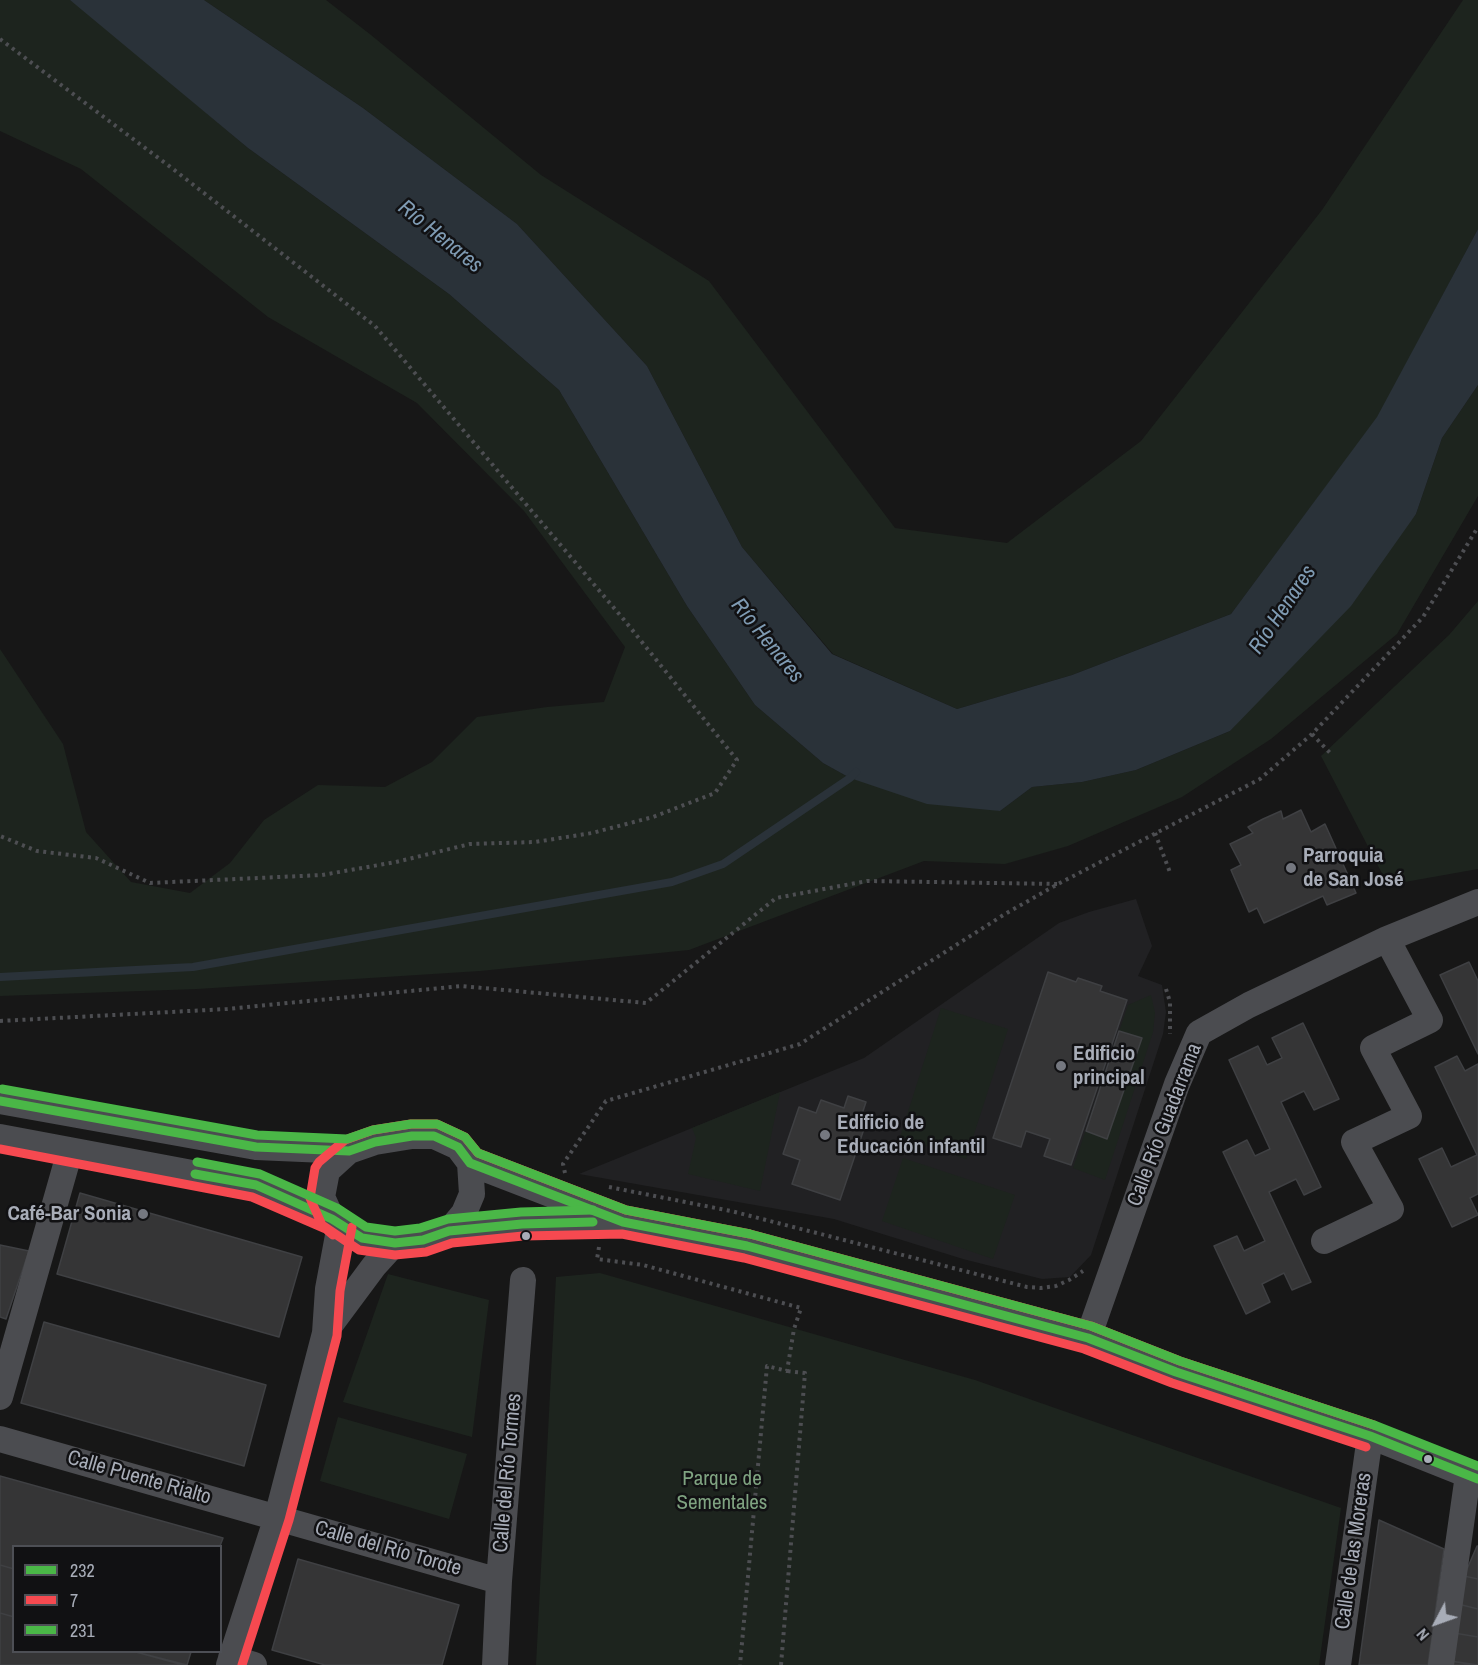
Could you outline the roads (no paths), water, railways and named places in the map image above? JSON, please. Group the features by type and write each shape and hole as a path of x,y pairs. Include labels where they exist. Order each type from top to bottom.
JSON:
{"street":[{"name":"Calle Río Guadarrama","path":"1088,1338 1177,1084 1199,1033 1249,1005 1388,939 1478,902"},
{"path":"1324,1241 1391,1209 1354,1142 1409,1116 1373,1048 1430,1020 1388,939"},
{"path":"0,1101 256,1147 349,1151 375,1142 412,1136 434,1136 458,1147 470,1162 610,1220 747,1246 1088,1338 1176,1372 1370,1437 1473,1477 1441,1665"},
{"path":"0,1137 256,1185 336,1222 362,1238 394,1243 423,1240 449,1231 522,1224 610,1220"},
{"path":"0,1397 7,1343 70,1151"},
{"path":"238,1663 325,1333 336,1222 322,1197 327,1171 349,1151"},
{"path":"449,1231 464,1213 472,1194 470,1162"},
{"path":"325,1333 374,1266 394,1243"},
{"name":"Calle del Río Tormes","path":"495,1665 499,1581 523,1280"},
{"name":"Calle de las Moreras","path":"1338,1665 1370,1437"},
{"name":"Calle Puente Rialto","path":"0,1439 278,1517"},
{"name":"Calle del Río Torote","path":"278,1517 499,1581"}],"water":[{"name":"Río Henares","path":"70,0 204,0 363,108 517,224 647,366 742,547 832,654 957,709 1072,675 1231,614 1377,417 1478,229 1478,385 1442,438 1416,514 1351,606 1230,731 1136,770 1082,782 1032,787 1000,811 927,804 850,778 823,763 755,705 687,606 559,390 449,294 248,148"}],"waterway":[{"path":"0,977 193,967 672,882 723,864 856,772"}],"place":[{"name":"Parroquia de San José","path":"1291,868"},
{"name":"Edificio principal","path":"1061,1066"},
{"name":"Edificio de Educación infantil","path":"825,1135"},
{"name":"Café-Bar Sonia","path":"143,1214"}],"park label":[{"name":"Parque de Sementales","path":"722,1491"}]}
